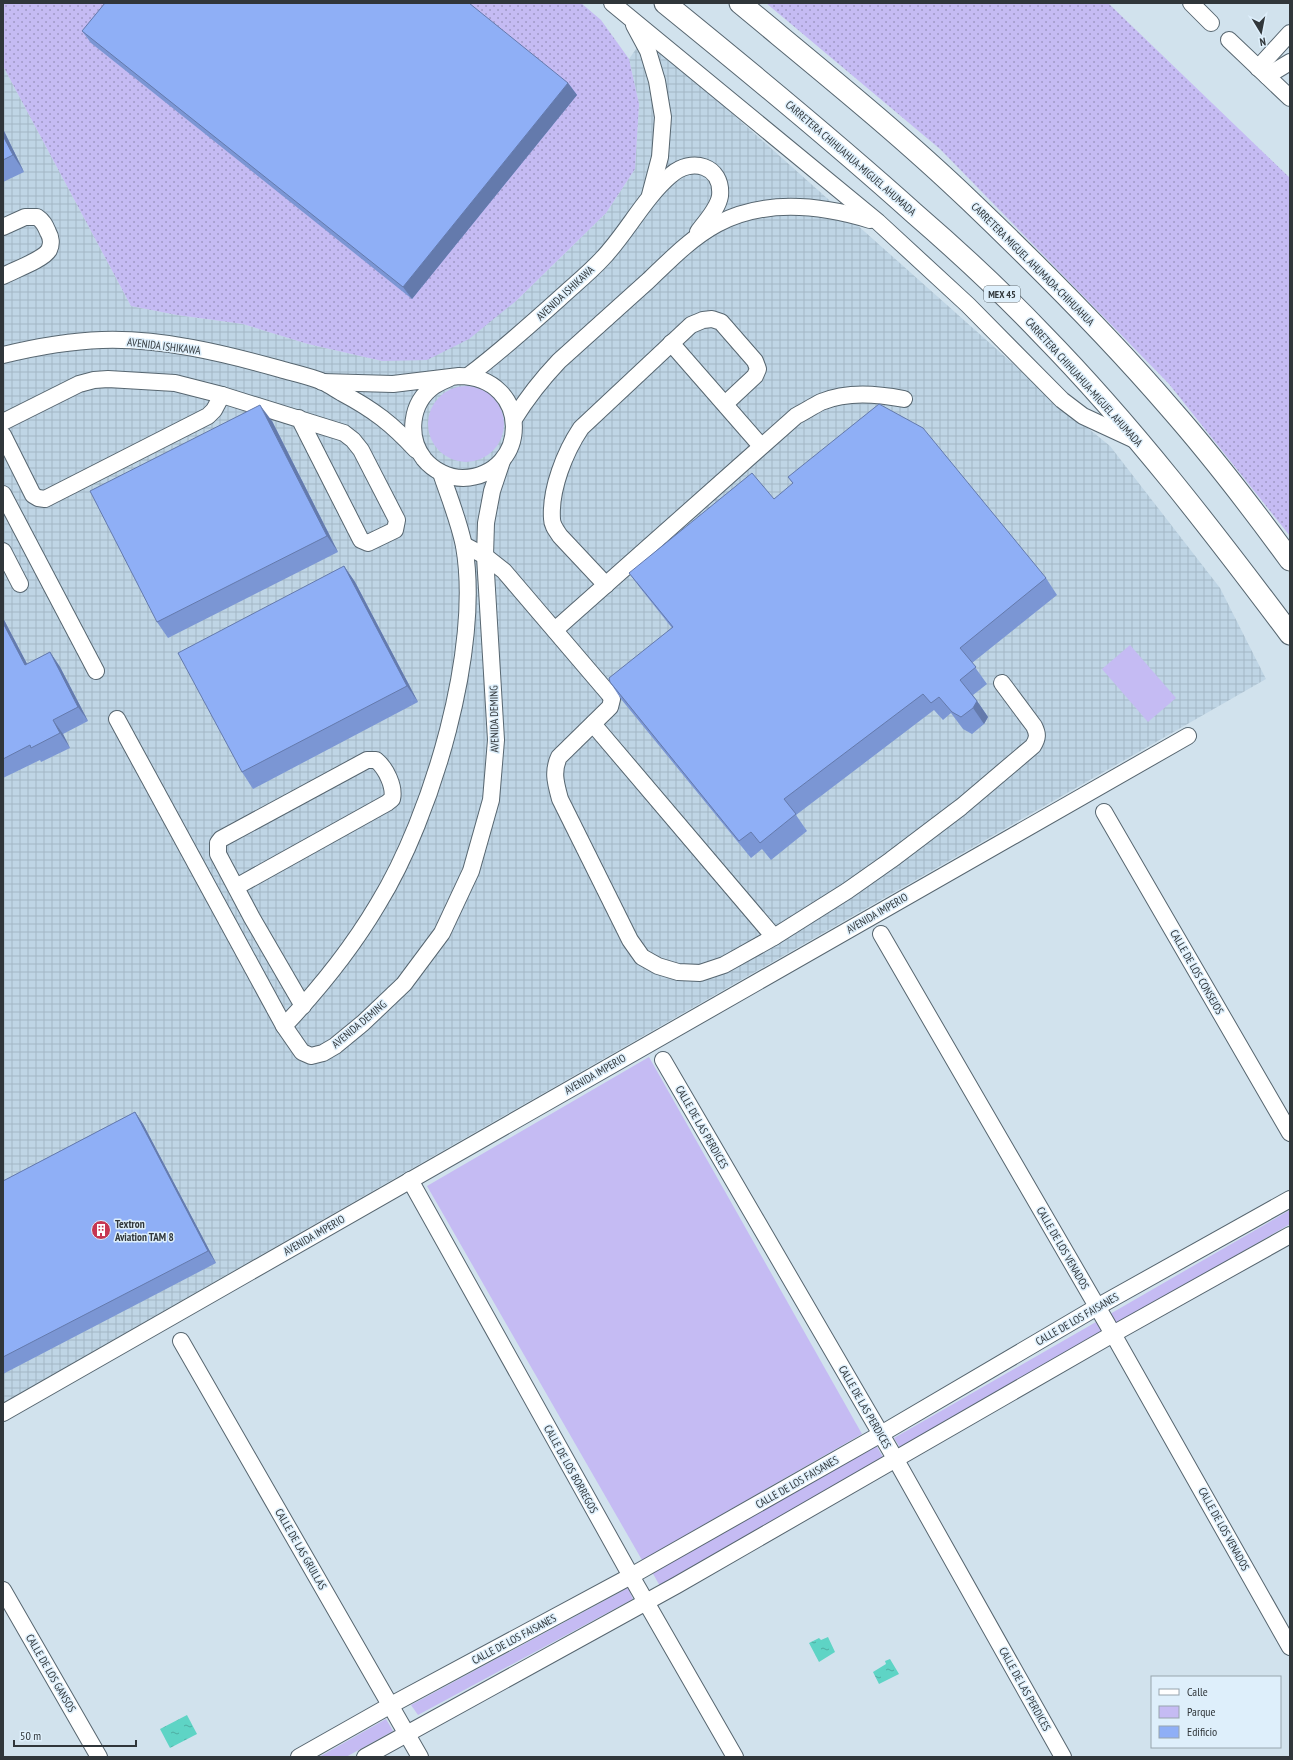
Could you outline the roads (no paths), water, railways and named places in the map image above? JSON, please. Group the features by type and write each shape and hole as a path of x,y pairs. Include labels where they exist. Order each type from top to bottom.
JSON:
{"main road":[{"name":"CARRETERA CHIHUAHUA-MIGUEL AHUMADA","path":"665,3 852,158 961,255 1042,333 1140,442 1228,550 1290,634"},
{"name":"CARRETERA MIGUEL AHUMADA-CHIHUAHUA","path":"740,3 858,101 969,200 1078,308 1170,408 1248,502 1290,560"}],"street":[{"path":"612,3 878,222 968,305 1062,400 1083,416 1140,442"},
{"path":"1191,3 1211,23"},
{"path":"629,17 648,51 657,81 662,116 660,157 650,197"},
{"path":"1263,72 1290,33"},
{"path":"1229,40 1290,98"},
{"path":"1263,72 1290,62"},
{"path":"650,197 671,175 682,167 693,164 705,166 714,175 719,185 720,197 716,208 691,241"},
{"name":"AVENIDA ISHIKAWA","path":"468,376 497,354 602,259 628,228 650,197"},
{"path":"691,241 717,224 748,212 780,207 816,207 844,212 878,222"},
{"path":"3,227 25,217 37,217 43,221 50,234 51,242 49,250 42,256 3,276"},
{"name":"AVENIDA ISHIKAWA","path":"514,419 540,380 691,241"},
{"path":"606,585 560,536 552,519 554,493 564,458 571,443 581,428 671,343 692,325 703,320 712,319 721,322 755,361 758,369 755,376 725,404"},
{"name":"AVENIDA ISHIKAWA","path":"3,355 59,343 102,340 144,341 196,349 256,362 322,382 377,413 398,430 428,464 441,473 457,478 474,477 489,472 502,461 513,436 514,419 509,403 499,390 484,380 468,376 393,384 322,382"},
{"path":"671,343 761,446"},
{"name":"AVENIDA ISHIKAWA","path":"419,452 413,435 413,416 421,399 434,386 450,378"},
{"path":"3,422 79,384 94,380 108,379 175,383 222,395 299,418 344,433 353,440 361,450 397,520 395,530 368,543 361,540 299,418"},
{"path":"556,629 796,416 821,402 850,395 876,394 904,399"},
{"path":"3,435 33,495 38,498 45,499 208,416 214,410 222,395"},
{"name":"AVENIDA DEMING","path":"117,719 284,1026 302,1052 311,1056 323,1053 335,1046 363,1023 404,984 442,933 471,871 491,800 496,740 485,556 488,516 492,491 502,461"},
{"path":"284,1026 303,1006 346,953 379,903 407,847 434,777 455,696 463,657 468,583 464,545 441,473"},
{"path":"3,494 96,672"},
{"path":"464,545 485,556 504,571 556,629 612,699 610,708 559,757 555,767 555,780 560,799 626,933 642,956 658,966 678,972 700,973 724,965 774,937 847,891 961,807 1033,746 1037,740 1037,733 1034,726 1002,683"},
{"path":"3,552 20,584"},
{"path":"593,724 774,937"},
{"name":"AVENIDA IMPERIO","path":"3,1413 1188,736"},
{"path":"236,887 392,799 393,788 380,763 376,760 367,760 222,839 218,843 218,854 236,887 303,1006"},
{"name":"CALLE DE LOS CONSEJOS","path":"1104,812 1290,1133"},
{"name":"CALLE DE LOS VENADOS","path":"881,934 1113,1334 1290,1647"},
{"name":"CALLE DE LAS PERDICES","path":"663,1060 896,1460 1063,1757"},
{"name":"CALLE DE LOS BORREGOS","path":"410,1180 646,1603 735,1757"},
{"name":"CALLE DE LOS FAISANES","path":"299,1757 391,1705 631,1576 881,1434 1097,1307 1290,1199"},
{"path":"365,1757 646,1603 1113,1334 1290,1235"},
{"name":"CALLE DE LAS GRULLAS","path":"181,1341 420,1757"},
{"name":"CALLE DE LOS GANSOS","path":"3,1590 99,1757"}],"water":[{"path":"828,1637 835,1652 819,1662 809,1643 819,1638 821,1640"},
{"path":"890,1659 899,1674 879,1684 873,1672 886,1664 885,1661"},
{"path":"187,1715 197,1734 170,1748 160,1729"}],"place":[{"name":"Textron Aviation TAM 8","path":"101,1230"}]}
